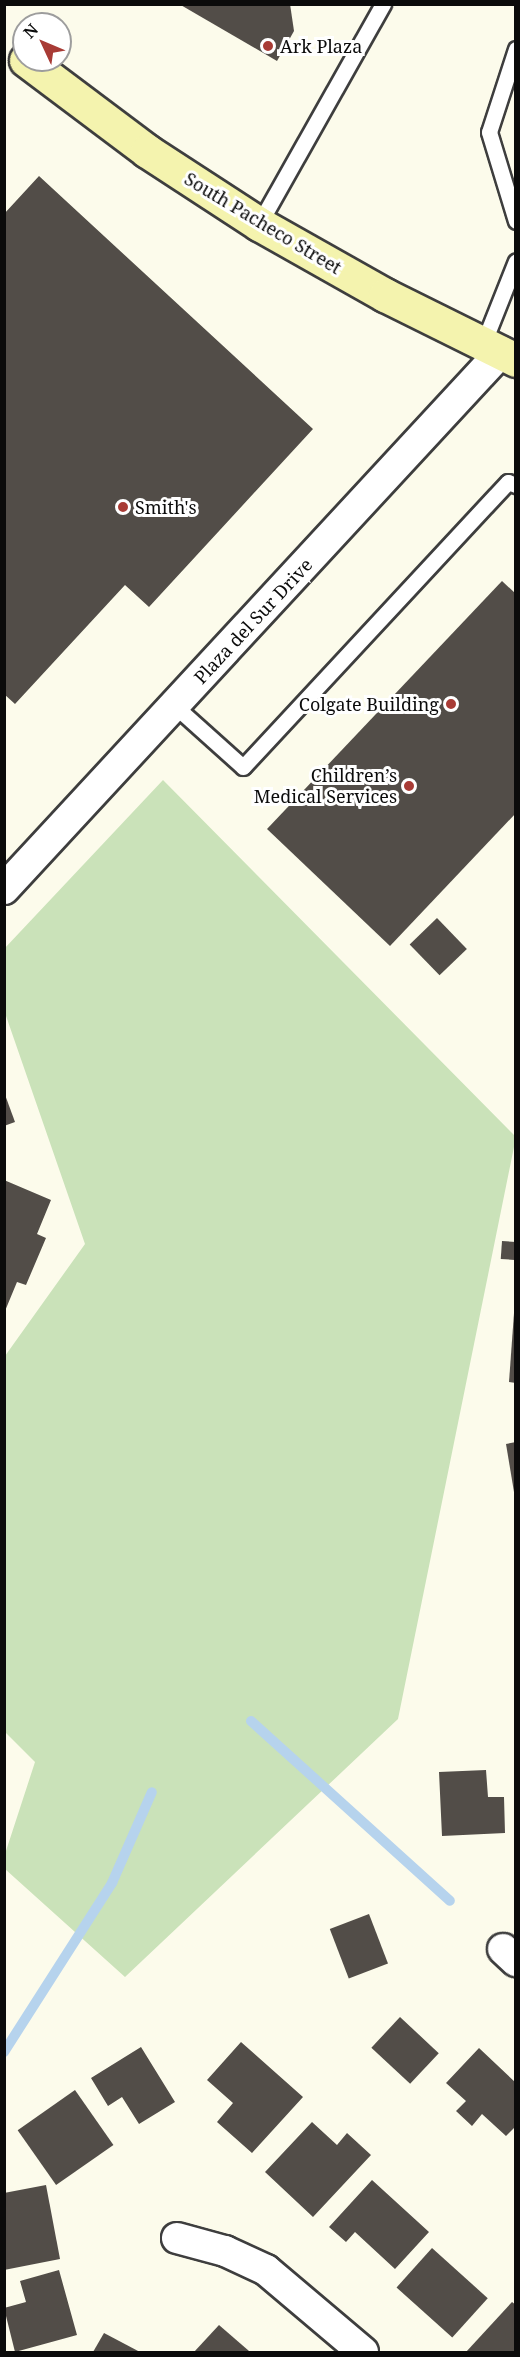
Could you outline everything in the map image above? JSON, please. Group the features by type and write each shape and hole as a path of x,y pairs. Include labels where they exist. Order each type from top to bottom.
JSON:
{"street":[{"name":"South Pacheco Street","path":"42,72 147,151 259,224 385,295 500,352"},
{"name":"Plaza del Sur Drive","path":"4,889 500,352"},
{"path":"177,2238 225,2251 266,2270 362,2352"}],"lane":[{"path":"259,224 383,4"},
{"path":"516,49 512,72 489,132 516,221"},
{"path":"500,352 516,261"},
{"path":"175,706 243,767 507,482 516,485"}],"green space":[{"path":"163,780 516,1137 398,1719 125,1977 5,1869 5,1854 35,1762 5,1732 5,1356 85,1244 5,1013 4,949"}],"building":[{"name":"Ark Plaza","path":"179,4 290,4 294,31 277,61"},
{"name":"Smith's","path":"39,176 313,429 149,607 125,585 15,704 4,694 4,214"},
{"name":"Colgate Building","path":"502,581 516,594 516,813 390,946 267,829"},
{"path":"437,918 467,949 440,975 410,944"},
{"path":"4,1092 15,1122 4,1126"},
{"path":"4,1180 51,1200 37,1234 46,1238 26,1285 17,1282 5,1311"},
{"path":"502,1241 516,1242 515,1260 501,1259"},
{"path":"514,1313 516,1313 516,1383 509,1382"},
{"path":"516,1442 516,1492 514,1492 506,1444"},
{"path":"486,1770 488,1797 504,1797 505,1833 442,1836 439,1772"},
{"path":"369,1914 388,1963 349,1979 330,1929"},
{"path":"400,2017 439,2053 410,2084 371,2048"},
{"path":"241,2042 303,2097 252,2153 217,2122 233,2103 207,2080"},
{"path":"141,2047 175,2102 139,2124 122,2097 108,2106 91,2078"},
{"path":"479,2048 516,2083 516,2126 506,2136 482,2114 472,2126 456,2111 466,2101 446,2083"},
{"path":"75,2090 113,2145 56,2185 18,2130"},
{"path":"312,2122 337,2145 347,2133 371,2155 313,2217 265,2172"},
{"path":"372,2180 429,2232 395,2269 355,2232 346,2242 329,2227"},
{"path":"46,2185 60,2259 4,2270 4,2193"},
{"path":"432,2248 488,2298 452,2338 397,2287"},
{"path":"59,2270 77,2335 15,2352 4,2308 26,2302 20,2281"},
{"path":"512,2302 516,2305 516,2352 466,2352"},
{"path":"219,2325 249,2351 194,2352"},
{"path":"104,2333 140,2352 93,2352"}],"waterway":[{"path":"251,1721 450,1901"},
{"path":"4,2052 112,1883 152,1792"}],"place":[{"name":"Ark Plaza","path":"268,46"},
{"name":"Smith's","path":"123,507"},
{"name":"Colgate Building","path":"451,704"},
{"name":"Children’s Medical Services","path":"409,786"}]}
